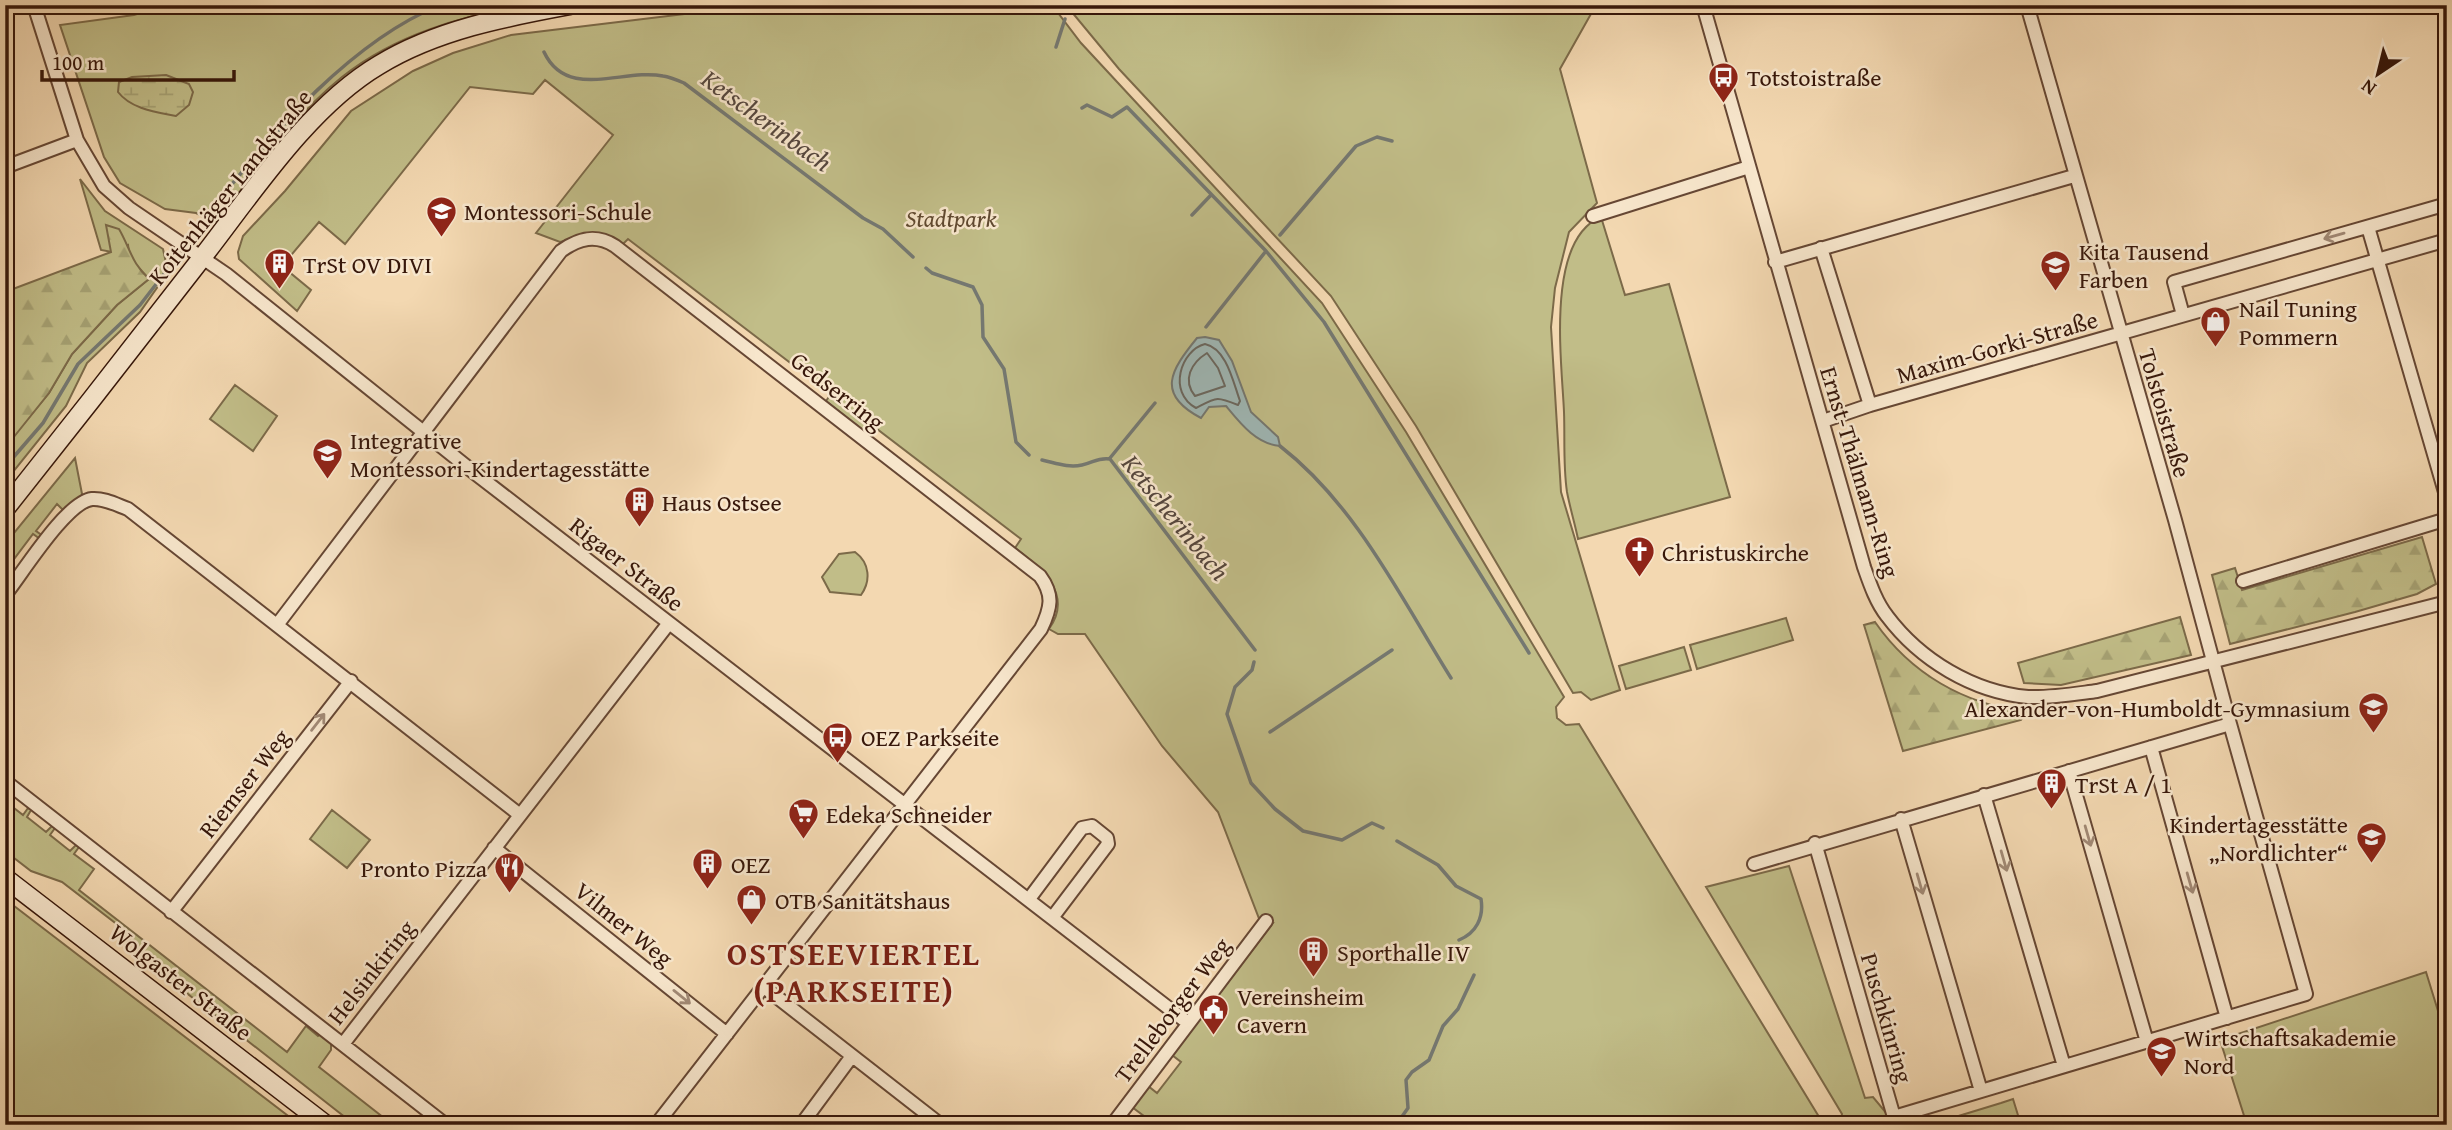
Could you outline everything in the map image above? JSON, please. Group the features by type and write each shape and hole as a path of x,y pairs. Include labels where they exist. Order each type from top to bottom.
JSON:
{"main road":[{"name":"Koitenhäger Landstraße","path":"5,509 292,145 333,99 379,65 438,37 506,16 570,5"},
{"name":"Wolgaster Straße","path":"5,878 326,1125"}],"street":[{"name":"Rigaer Straße","path":"34,5 77,140 104,186 129,208 202,258 669,624 1188,1023"},
{"name":"Ernst-Thälmann-Ring","path":"1703,5 1864,568 1887,617 1930,659 1956,675 2000,691 2027,696 2060,696 2098,691 2447,602"},
{"name":"Tolstoistraße","path":"2027,5 2213,663"},
{"path":"5,167 77,140"},
{"path":"1593,216 1749,167"},
{"path":"1775,262 2074,176"},
{"path":"2183,315 2174,282 2447,204"},
{"path":"2368,227 2447,499"},
{"name":"Gedserring","path":"422,432 557,256 582,239 606,240 1031,568 1046,584 1051,604 1041,629 656,1125"},
{"name":"Maxim-Gorki-Straße","path":"1823,421 1870,405 2447,240"},
{"name":"Ernst-Thälmann-Ring","path":"1821,248 1870,405"},
{"path":"277,625 422,432"},
{"path":"5,595 70,510 93,499 128,509 520,815"},
{"path":"2243,581 2447,519"},
{"name":"Helsinkiring","path":"5,781 343,1044 669,624"},
{"name":"Puschkinring","path":"1815,843 1894,1117 2306,994 2213,663"},
{"name":"Riemser Weg","path":"171,912 351,681"},
{"path":"1754,864 1815,843 2230,724"},
{"path":"2151,747 2227,1018"},
{"path":"2069,771 2147,1042"},
{"path":"1984,795 2064,1066"},
{"path":"1901,819 1981,1091"},
{"path":"1029,899 1083,828 1092,826 1099,830 1107,838 1108,844 1052,918"},
{"name":"Vilmer Weg","path":"494,848 727,1034"},
{"name":"Trelleborger Weg","path":"1112,1125 1266,921"},
{"path":"764,986 942,1125"},
{"path":"343,1044 446,1125"},
{"path":"801,1125 852,1056"}],"green space":[{"path":"165,5 530,5 480,14 432,29 385,49 363,62 342,77 307,110 275,146 216,223 196,213 165,209 120,183 104,157 60,25 134,15"},
{"name":"Stadtpark","path":"759,5 1052,5 1081,43 1322,303 1406,432 1564,697 1556,707 1557,718 1566,725 1579,724 1824,1125 1156,1125 1132,1107 1148,1086 1157,1093 1181,1062 1172,1055 1273,923 1260,921 1218,812 1162,746 1085,634 1058,634 1049,629 1056,616 1056,593 1044,573 1015,548 1021,539 873,426 867,434 826,401 831,394 628,239 622,245 605,236 592,234 560,242 536,233 613,135 545,80 533,94 470,87 345,244 319,222 282,266 311,290 297,311 239,259 238,252 243,236 285,191 351,111 413,71 453,53 511,35"},
{"path":"1066,5 1596,5 1560,69 1597,203 1569,232 1555,288 1551,327 1561,492 1620,690 1591,700 1581,692 1573,693 1416,426 1331,296 1119,69"},
{"path":"166,75 189,84 193,92 189,105 176,116 137,106 118,92 119,82 132,77"},
{"path":"80,179 105,211 163,249 168,272 140,312 87,363 66,406 5,482 5,448 49,393 72,354 117,305 149,279 130,258 128,245 112,252 101,250"},
{"path":"1601,217 1625,295 1669,284 1730,497 1578,539 1565,472 1561,305 1564,276 1571,250 1583,230"},
{"path":"106,225 119,229 135,262 149,279 117,305 72,354 49,393 5,448 5,292 111,252"},
{"path":"235,385 277,416 253,451 210,419"},
{"path":"75,458 83,499 63,510 57,504 36,531 43,536 40,539 33,534 5,571 5,544"},
{"path":"2422,537 2436,584 2417,594 2230,644 2212,575 2235,568 2242,590"},
{"path":"855,552 864,561 867,572 861,595 830,592 822,577 839,554"},
{"path":"2180,617 2191,655 2061,685 2024,683 2018,663"},
{"path":"1786,618 1793,640 1697,669 1690,645"},
{"path":"1875,622 1905,657 1941,684 1981,702 2026,712 2021,720 1903,751 1864,625"},
{"path":"1684,647 1691,670 1626,689 1619,666"},
{"path":"5,801 23,815 28,808 31,810 27,817 46,832 52,826 55,828 50,835 70,851 76,845 79,847 74,854 94,869 79,890 287,1052 306,1026 318,1036 322,1033 331,1042 331,1050 319,1067 393,1125 355,1125 147,962 123,929 62,882 31,871 5,851"},
{"path":"332,810 370,840 347,868 310,839"},
{"path":"1789,866 1865,1098 1873,1097 1892,1120 1917,1125 1840,1125 1842,1114 1706,887"},
{"path":"5,899 300,1125 5,1125"},
{"path":"2426,972 2447,1040 2447,1125 2247,1125 2220,1040"},
{"path":"2013,1099 2021,1125 1929,1125 2001,1103"}],"water":[{"path":"1197,338 1219,340 1232,361 1251,412 1278,437 1280,446 1256,437 1226,406 1209,407 1201,418 1177,400 1172,381 1175,371"}],"waterway":[{"name":"Ketscherinbach","path":"216,204 289,118 346,65 407,21 440,5"},
{"path":"1056,47 1065,19"},
{"name":"Ketscherinbach","path":"544,52 554,67 581,79 647,75 666,76 684,83 863,218 883,229 913,257"},
{"path":"1082,108 1087,105 1112,117 1127,107 1266,251 1324,322 1529,653"},
{"path":"1280,235 1356,146 1377,137 1392,141"},
{"path":"1192,215 1211,195"},
{"path":"1206,327 1266,251"},
{"name":"Ketscherinbach","path":"926,268 932,273 973,287 982,305 983,337 1004,369 1016,442 1029,455"},
{"name":"Ketscherinbach","path":"5,467 43,423 78,364 140,305 164,274"},
{"path":"1110,458 1155,403"},
{"path":"1280,446 1332,496 1354,524 1395,585 1451,678"},
{"name":"Ketscherinbach","path":"1042,460 1072,466 1110,459 1255,650"},
{"path":"1270,732 1392,650"},
{"name":"Ketscherinbach","path":"1254,662 1252,670 1235,687 1227,714 1251,783 1275,809 1303,831 1342,840 1372,823 1383,828"},
{"name":"Ketscherinbach","path":"1397,841 1438,865 1456,886 1481,899 1478,924 1459,940"},
{"name":"Ketscherinbach","path":"1396,1125 1408,1108 1406,1080 1429,1060 1443,1026 1458,1009 1474,975"}],"place":[{"name":"Totstoistraße","path":"1724,104"},
{"name":"Montessori-Schule","path":"441,238"},
{"name":"TrSt OV DIVI","path":"280,291"},
{"name":"Kita Tausend Farben","path":"2056,292"},
{"name":"Nail Tuning Pommern","path":"2216,349"},
{"name":"Integrative Montessori-Kindertagesstätte","path":"327,481"},
{"name":"Haus Ostsee","path":"639,529"},
{"name":"Christuskirche","path":"1639,579"},
{"name":"Alexander-von-Humboldt-Gymnasium","path":"2373,735"},
{"name":"OEZ Parkseite","path":"838,764"},
{"name":"TrSt A / 1","path":"2052,811"},
{"name":"Edeka Schneider","path":"803,841"},
{"name":"Kindertagesstätte „Nordlichter“","path":"2371,865"},
{"name":"OEZ","path":"708,891"},
{"name":"Pronto Pizza","path":"510,895"},
{"name":"OTB Sanitätshaus","path":"752,927"},
{"name":"Sporthalle IV","path":"1314,979"},
{"name":"Vereinsheim Cavern","path":"1214,1037"},
{"name":"Wirtschaftsakademie Nord","path":"2161,1078"}],"district":[{"name":"OSTSEEVIERTEL (PARKSEITE)","path":"854,972"}]}
